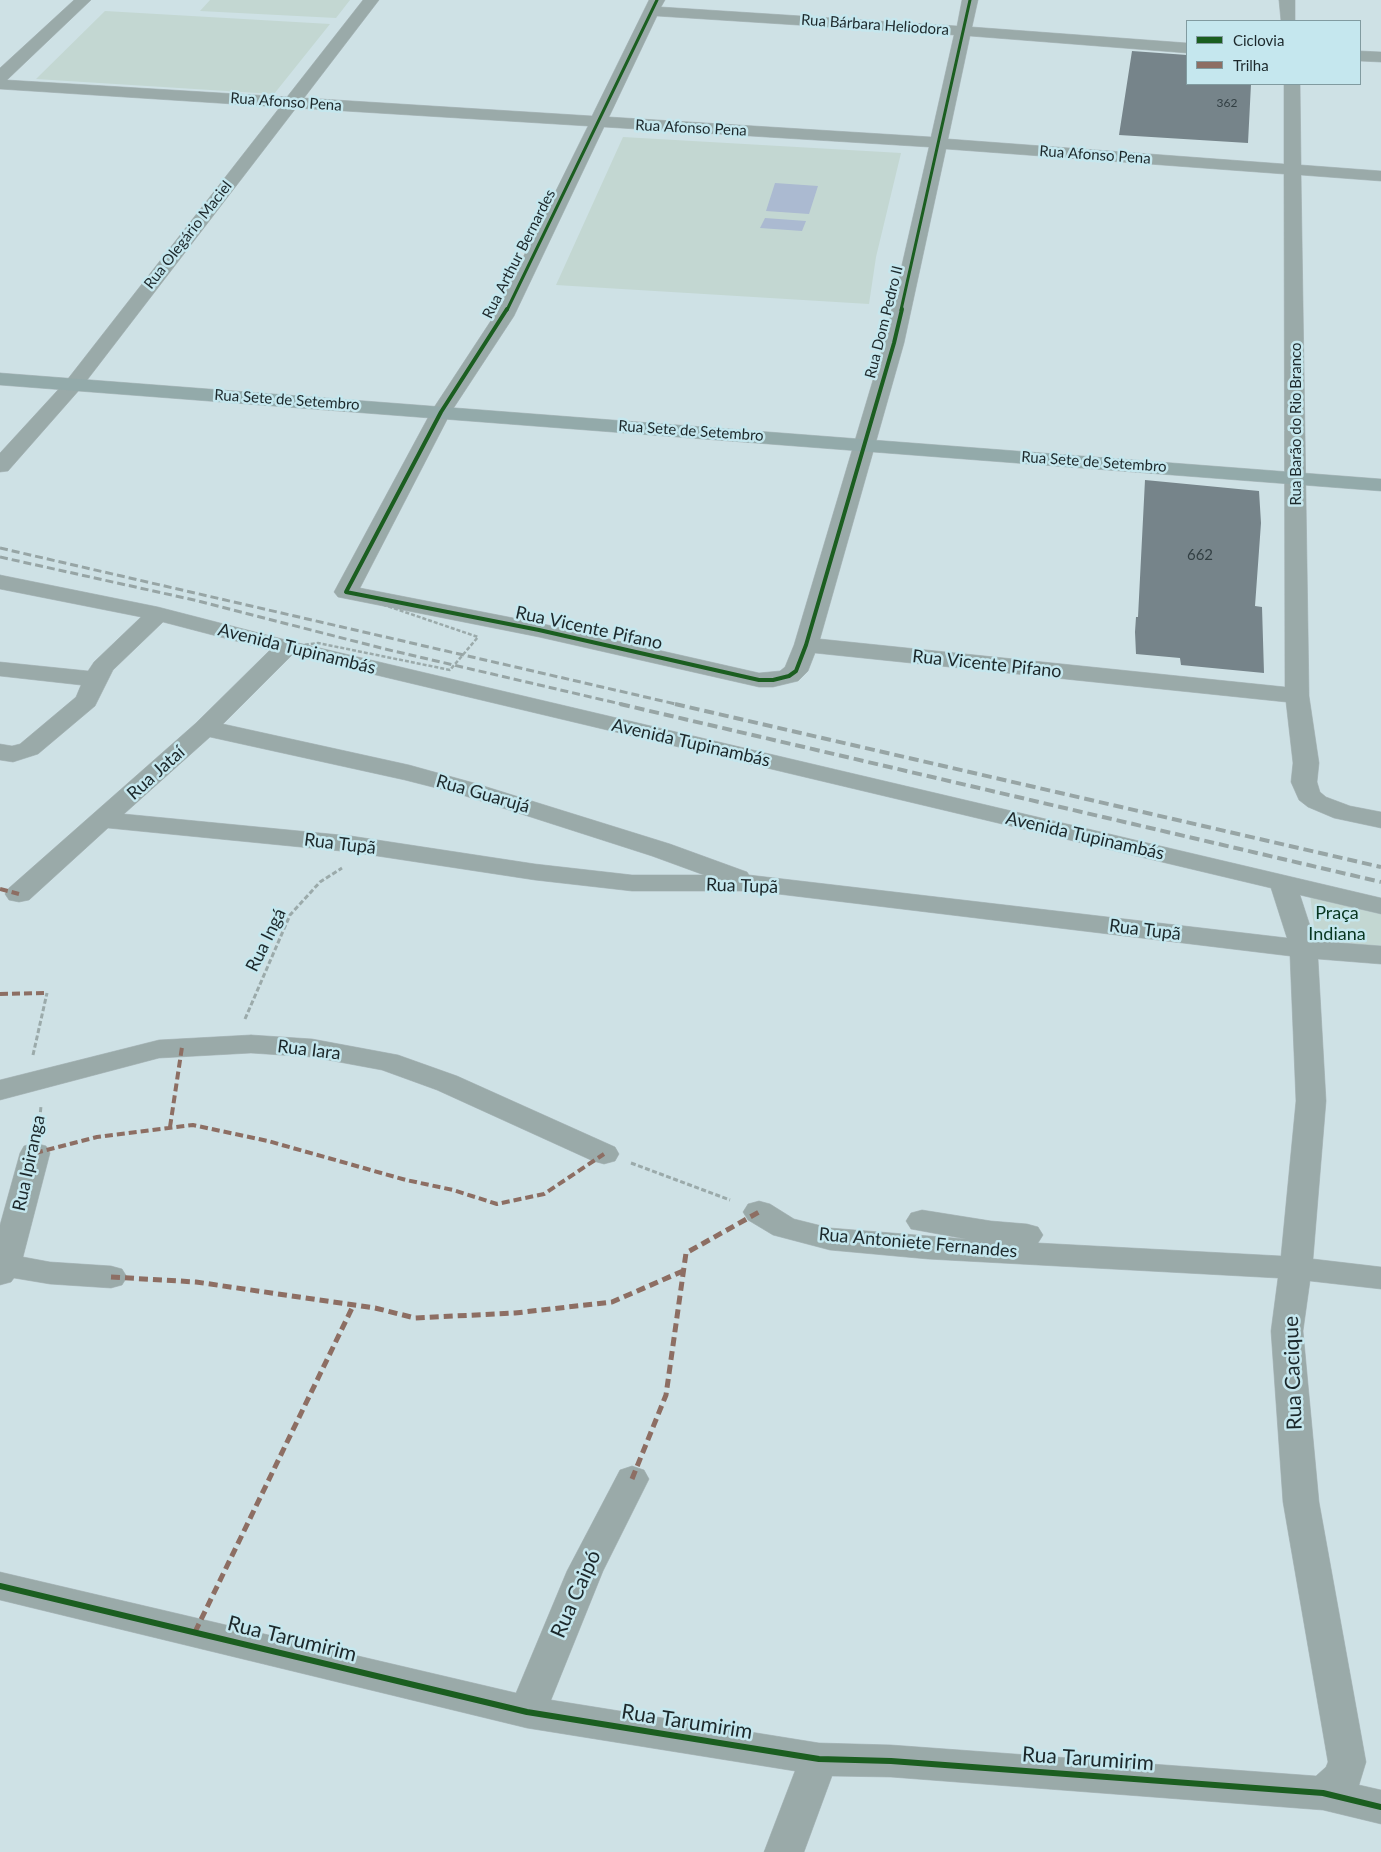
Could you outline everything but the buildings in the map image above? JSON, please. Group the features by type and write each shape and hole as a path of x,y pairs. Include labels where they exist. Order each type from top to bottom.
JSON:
{"main road":[{"name":"Rua Sete de Setembro","path":"0,379 1381,484"}],"street":[{"path":"0,77 82,0"},
{"name":"Rua Olegário Maciel","path":"0,466 74,384 371,0"},
{"name":"Rua Dom Pedro II","path":"806,645 894,344 970,0"},
{"path":"1286,0 1288,20"},
{"name":"Rua Bárbara Heliodora","path":"655,6 1186,48"},
{"name":"Rua Arthur Bernardes","path":"346,592 441,412 504,316 655,6"},
{"path":"1361,56 1381,57"},
{"name":"Rua Afonso Pena","path":"0,84 939,143 1381,176"},
{"name":"Rua Barão do Rio Branco","path":"1292,85 1297,696 1306,763 1304,782 1308,795 1317,802 1343,812 1381,820"},
{"name":"Avenida Tupinambás","path":"0,582 158,614 287,647 1381,906"},
{"name":"Rua Vicente Pifano","path":"346,592 539,630 759,680 773,680 789,676 796,671 806,645 1297,696"},
{"path":"11,752 34,746 86,701 102,668 158,614"},
{"name":"Rua Jataí","path":"19,894 205,728 287,647"},
{"path":"0,670 95,679"},
{"name":"Rua Guarujá","path":"205,728 408,773 465,788 660,850 753,883"},
{"name":"Rua Tupã","path":"103,820 372,847 535,872 632,883 753,883 1304,949 1381,955"},
{"name":"Rua Cacique","path":"1283,883 1304,949 1311,1101 1296,1268 1287,1331 1301,1502 1347,1762 1344,1776 1323,1793"},
{"name":"Rua Iara","path":"0,1090 159,1049 206,1045 312,1048 388,1062 447,1083 604,1154"},
{"name":"Rua Ipiranga","path":"2,1268 34,1153"},
{"name":"Rua Antoniete Fernandes","path":"759,1212 784,1227 830,1239 928,1248 1296,1268 1381,1278"},
{"name":"Rua Antoniete Fernandes","path":"922,1221 990,1232 1202,1250 1248,1265"},
{"path":"2,1268 111,1277"},
{"name":"Rua Caipó","path":"527,1712 584,1571 632,1479"},
{"name":"Rua Tarumirim","path":"0,1586 527,1712 819,1759 892,1761 1323,1793 1381,1807"},
{"path":"784,1852 819,1759"}],"path":[{"path":"287,647 318,642 450,670 478,637 346,592"},
{"path":"43,1080 32,1061 47,992"},
{"path":"604,1154 671,1177 759,1212"}],"green space":[{"path":"210,0 350,0 336,18 200,11"},
{"path":"105,11 330,24 274,94 36,79"},
{"path":"623,137 901,153 876,257 869,304 556,285"},
{"name":"Praça Indiana","path":"1310,894 1381,911 1381,950 1316,944"}],"water":[{"path":"775,183 818,186 809,214 766,211"},
{"path":"765,218 806,221 802,231 760,228"}],"railway":[{"path":"0,548 680,705"},
{"path":"0,557 194,600 385,649 625,705"},
{"path":"620,704 1381,882"},
{"path":"675,704 1381,867"}],"marked path":[{"path":"0,889 19,894"},
{"path":"0,994 47,993"},
{"path":"170,1127 182,1047"},
{"path":"35,1153 97,1137 193,1125 268,1141 406,1180 453,1190 497,1204 544,1194 604,1154"},
{"path":"632,1479 666,1395 686,1253 759,1212"},
{"path":"111,1277 196,1282 375,1308 415,1318 515,1313 612,1302 683,1271"},
{"path":"195,1632 354,1304"}],"cycle path":[{"path":"657,0 504,316 441,412 346,592 539,630 759,680 773,680 789,676 796,671 806,645 894,343 970,0"},
{"path":"0,1586 527,1712 819,1759 891,1761 1323,1793 1381,1807"}]}
